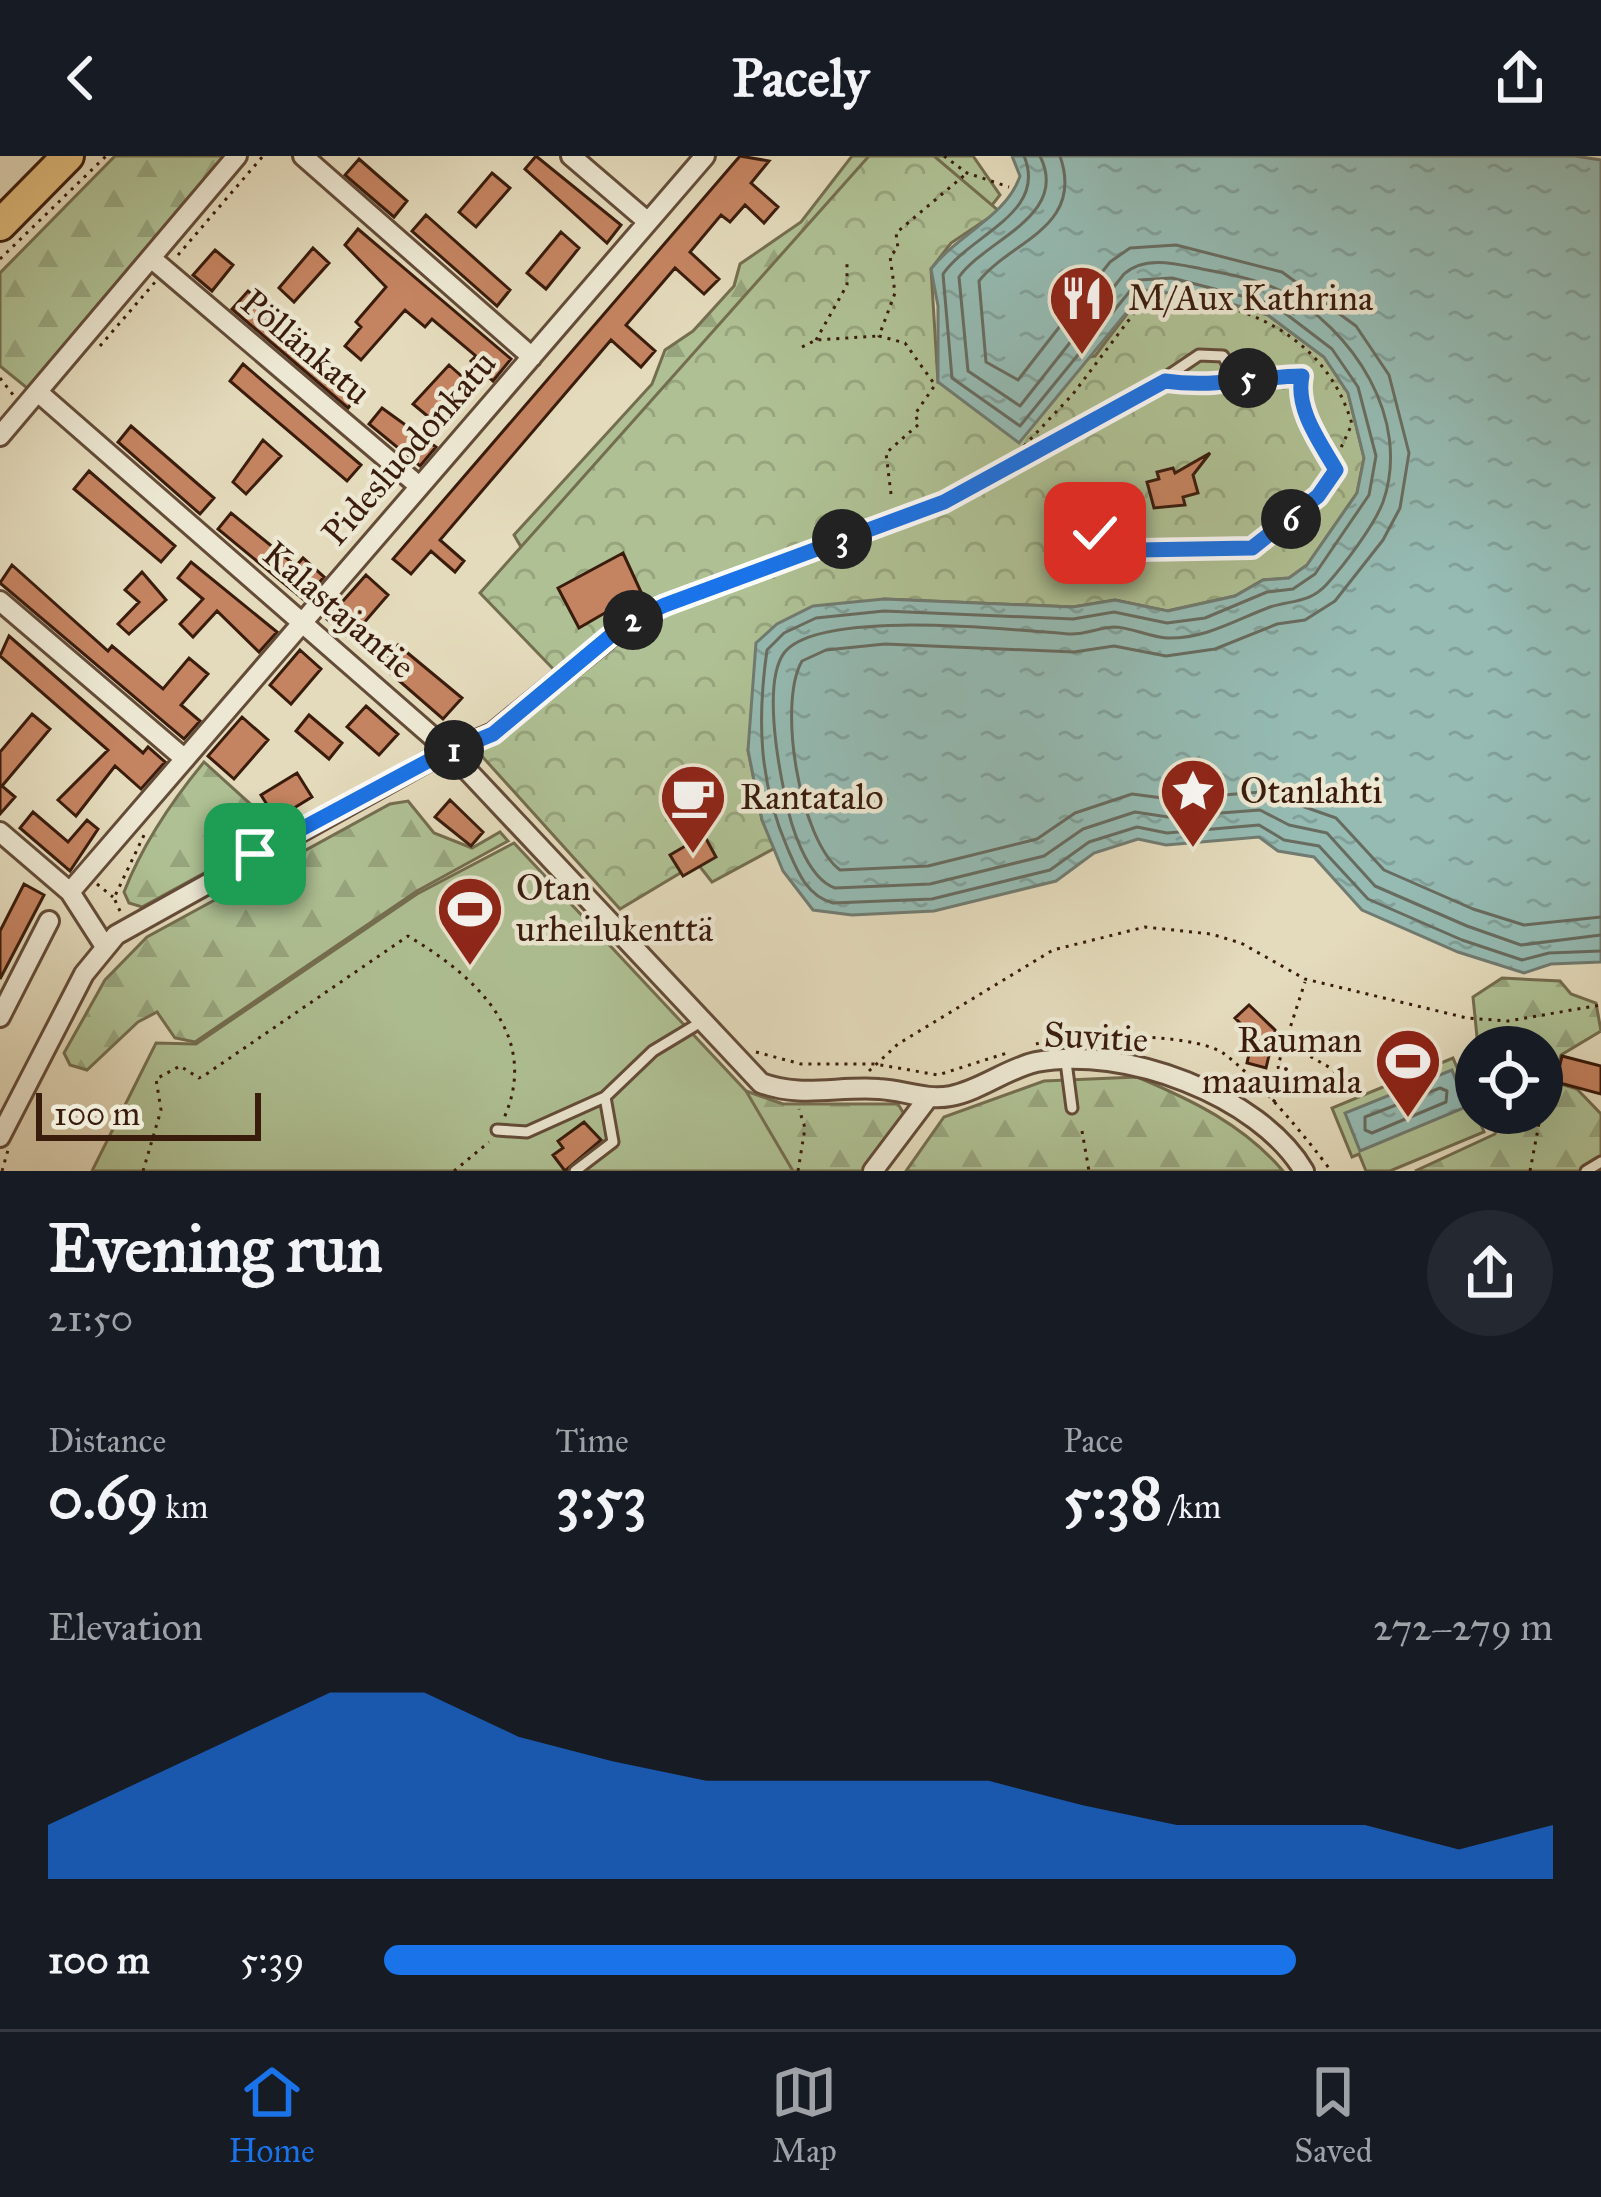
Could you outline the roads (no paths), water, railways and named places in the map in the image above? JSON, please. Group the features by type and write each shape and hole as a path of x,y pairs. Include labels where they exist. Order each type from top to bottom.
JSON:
{"highway":[{"path":"0,225 68,156"}],"street":[{"path":"0,436 237,156"},
{"path":"303,156 532,357"},
{"path":"571,156 648,222"},
{"name":"Pidesluodonkatu","path":"70,892 705,156"},
{"name":"Pöllänkatu","path":"151,258 419,486"},
{"name":"Kalastajantie","path":"39,392 450,752 761,1083 779,1090 871,1088 928,1098"},
{"path":"0,601 185,759"},
{"path":"8,1136 104,945 129,926 450,752 493,734 626,623"},
{"path":"0,832 70,892 104,945"},
{"path":"0,1017 49,922"},
{"name":"Suvitie","path":"928,1098 965,1092 1040,1061 1139,1067 1186,1083 1275,1132 1304,1171"},
{"path":"872,1171 928,1098"}],"lane":[{"path":"626,623 944,502 1208,353 1227,360 1231,379"},
{"path":"1088,529 1138,550 1252,548 1327,487 1336,470 1310,425 1299,390 1302,376 1231,379 1220,387 1165,381"},
{"path":"497,1130 527,1132 605,1097 653,1051 701,1022"},
{"path":"1066,1062 1072,1108"},
{"path":"575,1171 613,1142 605,1097"},
{"path":"1586,1171 1601,1162"}],"water":[{"path":"1012,156 1575,156 1601,160 1601,962 1551,964 1524,973 1458,952 1362,910 1314,857 1278,851 1259,837 1166,845 1138,839 1094,853 1056,881 934,911 852,915 813,910 783,871 762,820 748,750 756,643 777,624 813,606 884,599 1073,607 1115,600 1168,611 1235,596 1263,580 1289,578 1307,565 1357,493 1364,458 1348,393 1324,357 1268,315 1216,299 1145,290 1019,443 938,382 938,306 931,269 1004,203 1020,176"},
{"path":"1452,1070 1455,1078 1455,1112 1360,1151 1345,1113"}],"place":[{"name":"M/Aux Kathrina","path":"1082,357"},
{"name":"Otanlahti","path":"1193,850"},
{"name":"Rantatalo","path":"693,856"},
{"name":"Otan urheilukenttä","path":"470,968"},
{"name":"Rauman maauimala","path":"1408,1120"}]}
